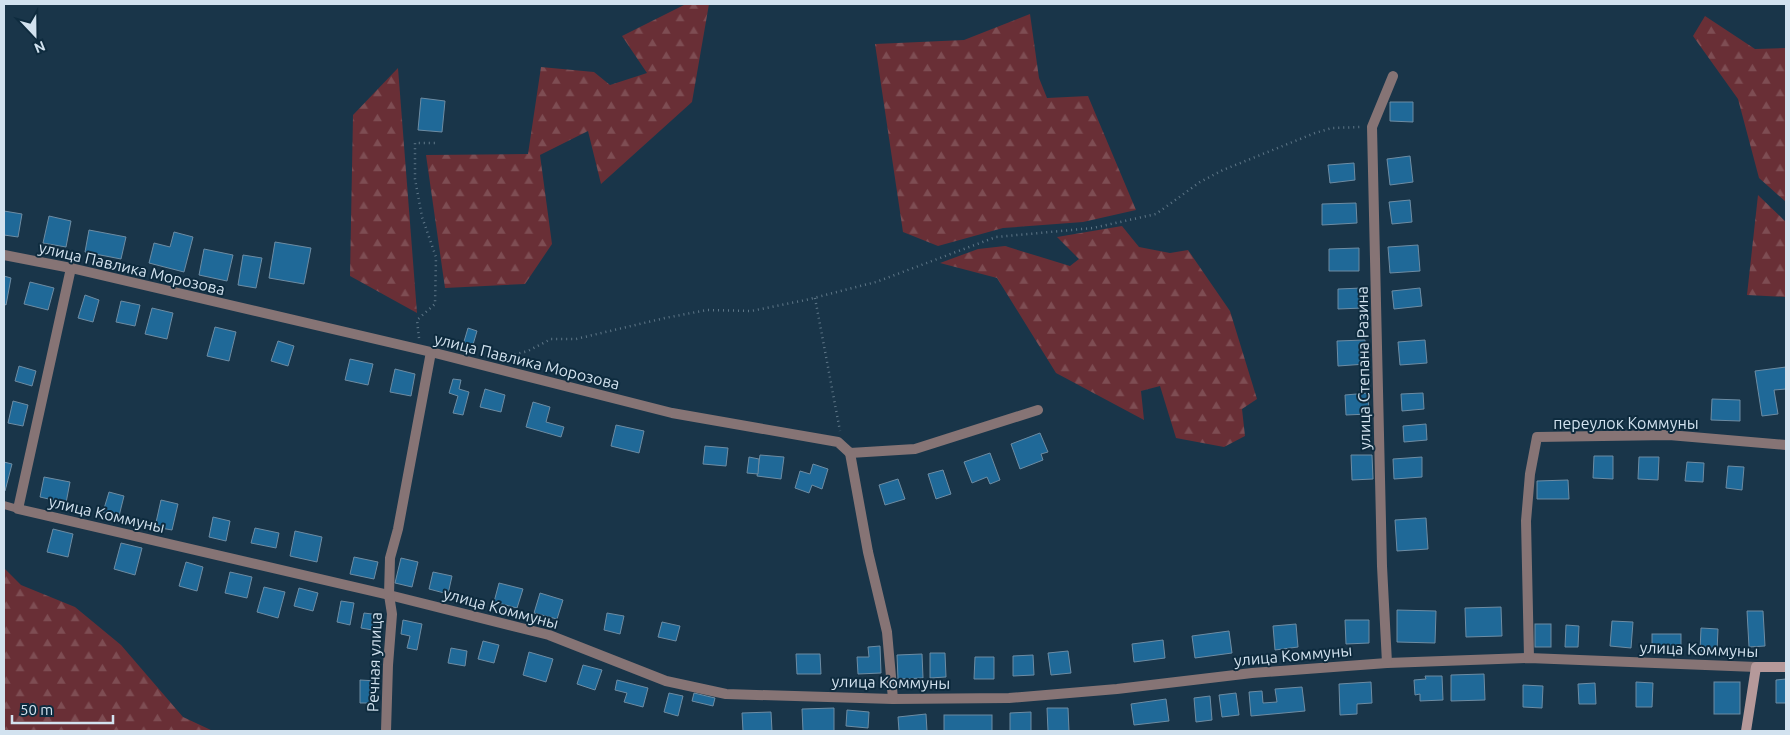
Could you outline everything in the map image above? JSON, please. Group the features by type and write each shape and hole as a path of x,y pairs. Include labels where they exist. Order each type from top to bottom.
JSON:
{"street":[{"name":"улица Степана Разина","path":"1387,663 1382,566 1372,127 1393,76"},
{"name":"улица Павлика Морозова","path":"4,255 71,268 419,349 672,412 838,442"},
{"path":"18,509 71,268"},
{"name":"Речная улица","path":"386,731 392,614 390,558 398,529 431,352"},
{"path":"850,453 915,449 1038,410"},
{"name":"переулок Коммуны","path":"1529,658 1526,521 1530,474 1537,437 1669,435 1786,445"},
{"path":"838,442 850,453 868,552 888,632 893,699"},
{"name":"улица Коммуны","path":"18,509 390,595 549,634 666,681 726,694 893,699 1009,698 1117,689 1252,673 1387,663 1529,658 1786,667"},
{"path":"1746,731 1756,667"}],"lane":[{"path":"4,505 18,509"}],"path":[{"path":"476,363 528,351 551,338 576,339 707,310 751,311 815,298 876,282 996,237 1093,228 1156,214 1200,182 1223,170 1291,142 1332,128 1372,127"},
{"path":"419,349 417,320 435,304 436,257 422,217 415,179 415,143 437,143"},
{"path":"815,298 840,432 838,442"}],"green space":[{"path":"686,4 709,4 692,102 601,184 588,131 540,155 552,244 525,284 445,288 426,155 528,154 541,67 594,72 610,85 647,73 622,36"},
{"path":"1030,14 1039,78 1047,98 1088,96 1136,210 1083,222 1003,228 938,246 903,232 875,44 964,40"},
{"path":"1705,16 1755,49 1786,48 1786,202 1759,178 1738,99 1693,36"},
{"path":"398,68 417,313 350,276 353,115"},
{"path":"1758,195 1786,222 1786,297 1747,295"},
{"path":"1122,226 1139,247 1170,253 1188,250 1230,311 1257,399 1242,409 1245,436 1224,447 1176,438 1160,386 1141,391 1144,420 1056,373 997,278 940,263 978,249 1005,246 1070,266 1079,259 1057,237"},
{"path":"4,568 21,585 75,607 121,645 183,717 213,731 4,731"}],"building":[{"path":"421,98 445,101 442,132 418,130"},
{"path":"1390,102 1413,102 1413,122 1390,121"},
{"path":"1410,156 1413,182 1390,185 1387,159"},
{"path":"1354,163 1355,180 1330,183 1328,165"},
{"path":"1410,200 1412,222 1392,224 1389,202"},
{"path":"1356,203 1357,223 1322,225 1322,204"},
{"path":"4,211 22,214 18,237 4,235"},
{"path":"49,216 71,221 66,247 43,243"},
{"path":"89,230 126,237 121,259 85,252"},
{"path":"174,232 193,237 184,272 149,263 154,243 170,247"},
{"path":"275,242 311,248 304,284 269,278"},
{"path":"1418,245 1420,271 1390,273 1388,247"},
{"path":"1359,248 1359,271 1329,271 1329,249"},
{"path":"204,249 233,255 227,281 199,275"},
{"path":"243,255 262,258 256,288 238,285"},
{"path":"4,276 11,278 6,305 4,304"},
{"path":"30,282 54,288 48,310 24,304"},
{"path":"1362,288 1363,308 1338,309 1338,289"},
{"path":"1420,288 1422,306 1394,309 1392,291"},
{"path":"85,295 99,300 93,322 78,318"},
{"path":"121,301 140,305 135,326 116,322"},
{"path":"152,308 173,313 167,339 145,334"},
{"path":"215,327 236,332 229,361 207,356"},
{"path":"468,328 477,331 472,348 463,345"},
{"path":"1365,340 1366,364 1338,366 1337,341"},
{"path":"1425,340 1427,363 1400,365 1398,342"},
{"path":"278,341 294,346 288,366 271,361"},
{"path":"350,359 373,364 368,385 345,380"},
{"path":"19,366 36,371 32,386 15,381"},
{"path":"1786,367 1786,389 1774,390 1778,414 1762,416 1755,371"},
{"path":"395,369 415,374 411,396 390,392"},
{"path":"453,379 461,380 459,389 469,392 463,415 453,413 458,396 449,393"},
{"path":"485,389 505,395 501,412 480,407"},
{"path":"1368,393 1369,414 1346,415 1345,395"},
{"path":"1423,393 1424,409 1402,411 1401,394"},
{"path":"1712,399 1740,400 1740,421 1711,420"},
{"path":"13,401 28,405 23,426 8,423"},
{"path":"533,402 550,407 546,422 564,427 561,437 526,427"},
{"path":"1426,424 1427,440 1404,442 1403,426"},
{"path":"616,425 644,431 639,453 611,446"},
{"path":"1040,433 1048,452 1041,454 1043,460 1020,469 1011,444"},
{"path":"705,446 728,448 726,466 703,464"},
{"path":"990,453 1000,480 990,484 987,477 972,483 964,462"},
{"path":"760,455 784,457 781,479 757,476"},
{"path":"1351,455 1372,455 1373,479 1352,480"},
{"path":"1594,456 1613,456 1613,479 1593,478"},
{"path":"749,457 759,459 758,474 747,473"},
{"path":"1422,457 1422,477 1394,479 1393,459"},
{"path":"1639,457 1659,457 1658,480 1638,479"},
{"path":"4,462 12,464 5,491 4,490"},
{"path":"1687,462 1704,463 1703,482 1685,481"},
{"path":"813,464 828,469 822,489 812,485 809,493 795,488 800,471 810,474"},
{"path":"1728,466 1744,467 1742,490 1726,488"},
{"path":"943,470 951,494 936,499 928,474"},
{"path":"44,477 70,482 66,503 40,497"},
{"path":"898,479 905,499 885,505 879,485"},
{"path":"1568,480 1569,499 1537,499 1537,481"},
{"path":"109,492 124,496 119,516 103,512"},
{"path":"161,500 178,504 172,530 155,527"},
{"path":"213,517 230,521 226,541 209,537"},
{"path":"1426,518 1428,549 1397,551 1395,520"},
{"path":"255,528 279,533 276,548 251,543"},
{"path":"53,529 73,534 68,557 47,552"},
{"path":"295,531 322,537 317,562 290,556"},
{"path":"121,543 142,548 135,575 114,569"},
{"path":"354,557 378,562 374,579 350,574"},
{"path":"401,558 418,562 412,587 395,583"},
{"path":"186,562 203,567 197,591 179,586"},
{"path":"230,572 252,577 247,598 225,593"},
{"path":"433,572 452,576 448,594 429,589"},
{"path":"499,583 523,589 517,608 494,602"},
{"path":"264,587 285,592 278,618 257,612"},
{"path":"299,588 318,593 313,611 294,606"},
{"path":"540,593 563,600 557,619 534,613"},
{"path":"341,601 354,603 350,625 337,622"},
{"path":"1501,607 1502,636 1466,637 1465,608"},
{"path":"1397,610 1436,611 1435,643 1397,642"},
{"path":"1747,611 1763,611 1765,646 1749,647"},
{"path":"364,613 380,615 378,631 361,628"},
{"path":"607,613 624,616 620,634 604,630"},
{"path":"403,620 422,624 417,650 407,648 410,636 401,634"},
{"path":"1345,620 1369,620 1369,643 1346,644"},
{"path":"1612,621 1633,622 1631,648 1610,646"},
{"path":"662,622 680,626 676,641 658,637"},
{"path":"1296,624 1298,647 1275,650 1273,626"},
{"path":"1535,624 1551,624 1551,647 1535,647"},
{"path":"1566,625 1579,626 1578,647 1565,647"},
{"path":"1701,628 1718,629 1717,652 1700,651"},
{"path":"1229,631 1232,653 1195,658 1192,636"},
{"path":"1652,634 1681,634 1681,651 1652,651"},
{"path":"1163,640 1165,658 1134,662 1132,644"},
{"path":"483,641 499,645 494,663 478,659"},
{"path":"880,646 881,673 858,674 857,657 869,657 868,647"},
{"path":"451,648 467,651 465,666 448,663"},
{"path":"1068,651 1071,673 1051,675 1048,653"},
{"path":"529,652 553,659 546,682 523,675"},
{"path":"930,653 945,653 946,677 930,678"},
{"path":"796,654 820,654 821,674 797,674"},
{"path":"922,654 923,678 898,679 897,655"},
{"path":"1033,655 1034,675 1013,676 1013,656"},
{"path":"975,657 994,657 994,679 974,679"},
{"path":"583,665 602,670 595,690 577,684"},
{"path":"1484,674 1485,700 1451,701 1451,675"},
{"path":"1425,676 1442,676 1443,700 1420,701 1420,694 1415,695 1414,680 1426,679"},
{"path":"1786,679 1786,703 1776,703 1776,680"},
{"path":"360,680 377,681 376,703 360,703"},
{"path":"617,680 648,688 643,707 624,702 627,693 615,690"},
{"path":"1371,682 1372,703 1357,704 1357,714 1340,715 1339,684"},
{"path":"1636,682 1653,683 1652,707 1636,707"},
{"path":"1714,682 1740,682 1740,714 1714,714"},
{"path":"1595,683 1596,704 1579,704 1578,684"},
{"path":"1523,685 1543,686 1542,708 1523,707"},
{"path":"1302,687 1305,711 1251,716 1249,692 1262,691 1263,703 1277,702 1275,689"},
{"path":"669,693 683,696 678,716 664,712"},
{"path":"694,693 715,698 713,706 692,701"},
{"path":"1236,693 1239,715 1222,717 1219,695"},
{"path":"1210,696 1212,720 1196,722 1194,698"},
{"path":"1166,699 1169,721 1134,725 1131,704"},
{"path":"834,708 834,731 803,731 802,709"},
{"path":"1047,708 1068,708 1069,731 1048,731"},
{"path":"847,710 869,712 868,728 846,726"},
{"path":"771,712 772,731 743,731 742,713"},
{"path":"1031,712 1031,731 1010,731 1010,713"},
{"path":"926,714 927,731 899,731 898,717"},
{"path":"944,715 992,715 992,731 944,731"}]}
